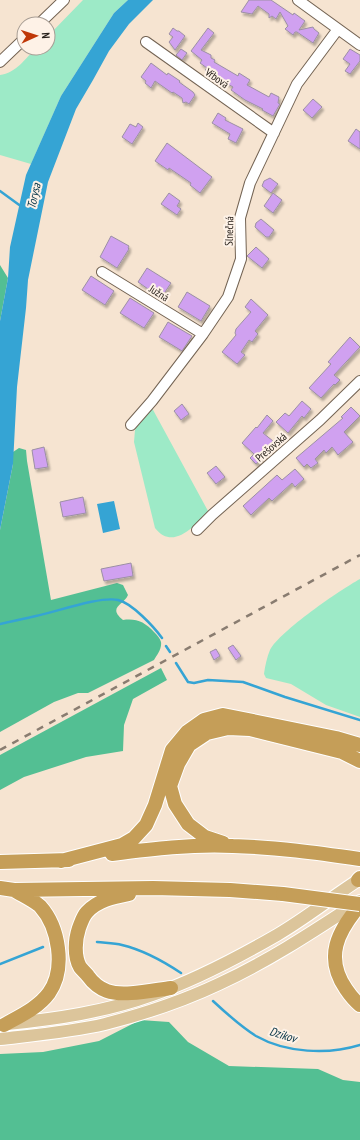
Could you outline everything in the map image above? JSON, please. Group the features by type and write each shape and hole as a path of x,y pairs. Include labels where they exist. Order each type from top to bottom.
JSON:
{"highway":[{"path":"60,861 122,845 134,838 146,825 155,805 172,750 187,732 204,720 223,715 336,738 360,745"},
{"path":"233,846 205,837 188,824 175,804 170,786 178,764 189,745 207,733 228,728 250,729 342,752 360,761"},
{"path":"0,862 60,861 161,848 233,846 335,855 360,859"},
{"path":"7,889 153,888 230,890 283,894 360,904"},
{"path":"153,888 115,897 93,906 86,913 80,927 76,945 77,955 80,967 93,982 100,988 109,992 135,993 171,988"},
{"path":"2,1025 31,1010 49,992 57,972 58,948 52,924 46,913 39,905 7,889"},
{"path":"360,904 347,920 338,937 335,954 336,968 342,983 354,1000 360,1005"}],"main road":[{"path":"2,1025 41,1021 95,1011 137,1000 171,988 206,973 278,934 359,879"},
{"path":"0,1039 40,1035 104,1024 185,999 219,985 285,950 360,900"}],"street":[{"path":"47,16 64,0"},
{"path":"298,0 360,45"},
{"name":"Slnečná","path":"131,425 152,401 203,334 228,297 240,259 240,218 250,183 297,84 338,29"},
{"name":"Vŕbová","path":"146,42 274,133"},
{"path":"0,62 16,47"},
{"name":"Južná","path":"102,272 203,334"},
{"name":"Prešovská","path":"197,530 212,514 320,420 360,381"}],"green space":[{"path":"83,0 128,0 114,13 61,96 31,164 0,155 0,75 6,74 16,68 29,56 56,56 56,28"},
{"path":"0,265 8,278 0,321"},
{"path":"152,408 208,511 190,529 176,537 169,537 162,534 155,528 134,442 135,430 139,422"},
{"path":"19,448 26,450 51,600 117,583 123,585 128,595 116,609 118,616 123,620 136,620 147,626 161,641 161,647 154,660 88,693 78,693 54,702 0,732 0,530 13,464 13,452"},
{"path":"360,579 360,717 326,705 291,684 266,678 264,674 270,650 285,632 325,601"},
{"path":"161,668 167,680 133,699 124,725 123,751 86,757 24,777 0,790 0,755"},
{"path":"140,1020 169,1022 188,1042 229,1066 318,1069 343,1080 360,1082 360,1140 0,1140 0,1054 43,1052 99,1041"}],"water":[{"name":"Torysa","path":"128,0 153,0 129,24 109,51 76,109 48,182 28,280 17,387 13,464 0,530 0,321 8,278 10,247 26,175 61,96 114,13"},
{"path":"114,501 120,529 103,533 97,504"}],"building":[{"path":"249,0 271,0 293,15 294,13 305,21 299,30 313,27 319,33 313,43 297,32 293,35 285,29 288,26 280,12 276,19 272,16 269,18 269,14 258,6 252,14 241,12"},
{"path":"173,28 185,36 175,50 169,42 173,37 169,34"},
{"path":"208,28 214,33 201,50 211,55 211,58 215,60 214,62 238,76 239,73 250,80 247,85 269,97 271,93 279,97 278,103 280,104 273,116 245,100 231,90 233,87 221,80 218,81 218,78 205,70 207,68 200,63 202,60 191,51"},
{"path":"181,49 187,53 182,60 176,55"},
{"path":"350,49 360,55 360,61 350,74 345,71 350,64 343,59"},
{"path":"151,63 167,75 168,73 180,81 179,82 193,92 195,95 189,104 186,102 183,103 182,98 155,81 151,88 145,83 146,81 141,77"},
{"path":"313,99 322,107 312,118 303,110"},
{"path":"218,113 226,118 225,120 243,129 236,143 228,139 230,134 212,123"},
{"path":"138,123 143,127 132,144 122,137 130,124 136,127"},
{"path":"356,129 360,132 360,149 348,141"},
{"path":"167,143 212,177 200,193 190,185 191,183 169,168 168,170 155,161"},
{"path":"270,178 278,184 271,193 262,186 264,181"},
{"path":"169,193 180,201 177,206 181,209 177,215 161,204"},
{"path":"273,193 282,200 273,213 264,206"},
{"path":"261,219 274,230 269,237 266,237 255,227 256,223"},
{"path":"111,236 129,246 129,249 117,268 100,257"},
{"path":"256,247 269,259 262,268 247,256"},
{"path":"147,268 171,283 161,298 138,282"},
{"path":"91,276 114,291 105,305 82,290"},
{"path":"187,292 210,306 201,321 178,307"},
{"path":"130,298 154,313 144,328 120,313"},
{"path":"251,299 268,315 255,331 258,334 252,342 249,340 241,352 245,355 237,364 222,352 236,335 236,329 251,312 245,307"},
{"path":"168,322 192,336 182,351 159,337"},
{"path":"350,337 360,347 334,375 340,380 335,385 334,384 321,398 309,388 331,364 328,362"},
{"path":"302,401 311,409 304,418 302,416 288,433 276,422 285,413 289,416"},
{"path":"182,404 189,414 181,420 174,411"},
{"path":"351,407 360,416 344,432 353,442 338,455 332,447 326,453 324,450 315,459 318,463 311,468 307,464 304,467 296,458 343,418 341,417"},
{"path":"267,415 273,421 263,433 273,441 263,452 265,454 256,464 250,458 254,454 242,443"},
{"path":"44,447 48,467 35,469 32,450"},
{"path":"216,466 225,477 216,484 207,473"},
{"path":"295,469 304,479 295,487 292,483 272,501 269,498 251,515 243,506 277,475 282,480"},
{"path":"83,497 86,513 63,517 60,502"},
{"path":"131,563 133,576 104,581 101,569"},
{"path":"233,645 241,656 236,660 228,648"},
{"path":"216,649 220,656 214,660 210,652"}],"waterway":[{"name":"Torysa","path":"0,191 22,207"},
{"path":"0,624 89,602 110,599 124,602 136,610 162,638"},
{"path":"166,646 170,652"},
{"path":"176,663 188,682 194,683 208,680 243,682 285,697 360,720"},
{"name":"Dzikov","path":"97,942 119,944 130,947 160,960 181,973"},
{"name":"Dzikov","path":"0,964 43,947"},
{"name":"Dzikov","path":"213,1001 250,1032 268,1042 280,1046 307,1051 321,1051 360,1045"}],"railway":[{"path":"0,750 360,555"}]}
